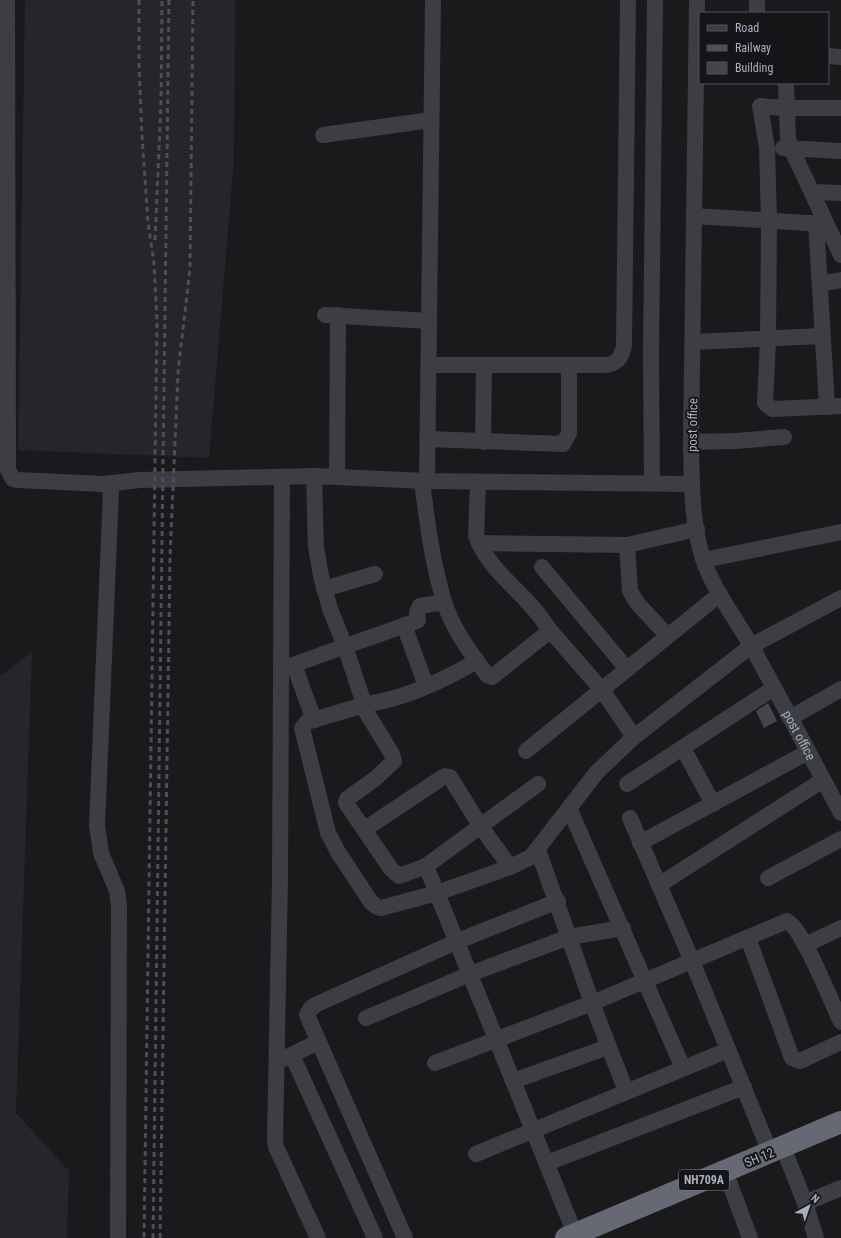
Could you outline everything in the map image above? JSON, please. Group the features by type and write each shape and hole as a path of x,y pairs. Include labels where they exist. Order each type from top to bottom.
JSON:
{"highway":[{"name":"SH 12","path":"570,1236 841,1122"}],"street":[{"path":"7,0 8,470 6,480 103,484 140,480 314,476 424,481 692,484"},
{"path":"433,0 428,439 424,481 428,534 444,602 458,633 487,675 492,677 495,676 546,634 548,628"},
{"path":"429,365 613,364 622,356 624,346 628,0"},
{"path":"652,483 655,0"},
{"name":"post office","path":"697,0 698,48 691,442 692,484 697,529 704,560 720,594 751,646 823,780 837,797 841,814"},
{"path":"757,0 757,12"},
{"path":"829,56 841,57"},
{"path":"786,84 788,138 791,148 841,255"},
{"path":"828,228 820,284 822,336 834,407 772,409 767,406 765,400 768,340 769,221 767,148 760,106 787,108 841,108"},
{"path":"323,135 431,120"},
{"path":"767,148 841,151"},
{"path":"812,192 841,193"},
{"path":"694,216 769,221 828,228"},
{"path":"820,284 841,280"},
{"path":"337,477 332,315 429,321"},
{"path":"693,342 768,340 822,336"},
{"path":"483,442 484,365"},
{"path":"428,439 563,444 569,433 569,365"},
{"path":"691,442 736,441 784,437"},
{"path":"314,476 316,547 324,589 345,646 361,696 394,758 394,761 376,778 347,798 346,803 391,869 399,876 426,866 538,784"},
{"path":"282,477 288,667 276,1062 276,1147 318,1238"},
{"path":"478,482 476,536 479,543 489,558 602,690 634,738"},
{"path":"103,484 108,486 111,495 97,824 101,853 117,890 119,905 118,1238"},
{"path":"479,543 627,545 697,529"},
{"path":"704,560 841,532"},
{"path":"627,545 629,585 632,597 668,636"},
{"path":"542,567 627,669"},
{"path":"324,589 375,574"},
{"path":"526,751 720,594"},
{"path":"477,661 426,686 376,703 304,723 302,728 326,827 338,852 371,902 377,907 381,908 437,893 524,862 538,850 597,772 634,738 751,646 841,598"},
{"path":"288,667 418,620 420,606 444,602"},
{"path":"404,625 426,686"},
{"path":"288,667 314,720"},
{"path":"627,784 774,688"},
{"path":"790,718 841,689"},
{"path":"683,748 713,804"},
{"path":"640,843 808,752"},
{"path":"365,829 445,776 450,777 454,781 481,827 510,867"},
{"path":"659,885 823,780"},
{"path":"569,808 683,1068"},
{"path":"630,818 692,961 744,1087 805,1203 816,1238"},
{"path":"768,878 841,839"},
{"path":"538,850 558,901 569,937 608,1047 626,1091"},
{"path":"426,866 458,941 495,1039 547,1163 570,1236"},
{"path":"405,1238 307,1015 311,1008 458,941 558,901"},
{"path":"435,1063 592,1003 787,921 795,927 805,945 841,1022"},
{"path":"366,1018 470,974 569,937 622,928"},
{"path":"805,945 841,928"},
{"path":"748,938 792,1058 800,1061 841,1042"},
{"path":"276,1062 318,1042"},
{"path":"513,1081 608,1047"},
{"path":"476,1154 728,1050"},
{"path":"292,1055 375,1238"},
{"path":"547,1163 744,1087"},
{"path":"725,1171 750,1238"},
{"path":"805,1203 841,1188"}],"shaded area":[{"path":"25,0 235,0 234,159 209,458 18,450"},
{"path":"32,652 16,1113 69,1171 67,1238 0,1238 0,676"}],"building":[{"path":"768,703 777,721 764,728 756,711"}],"railway":[{"path":"139,0 139,65 142,136 148,222 154,263 157,321 144,1238"},
{"path":"155,240 161,104 162,0"},
{"path":"153,1238 169,0"},
{"path":"160,1238 170,557 178,373 190,268 193,0"}]}
